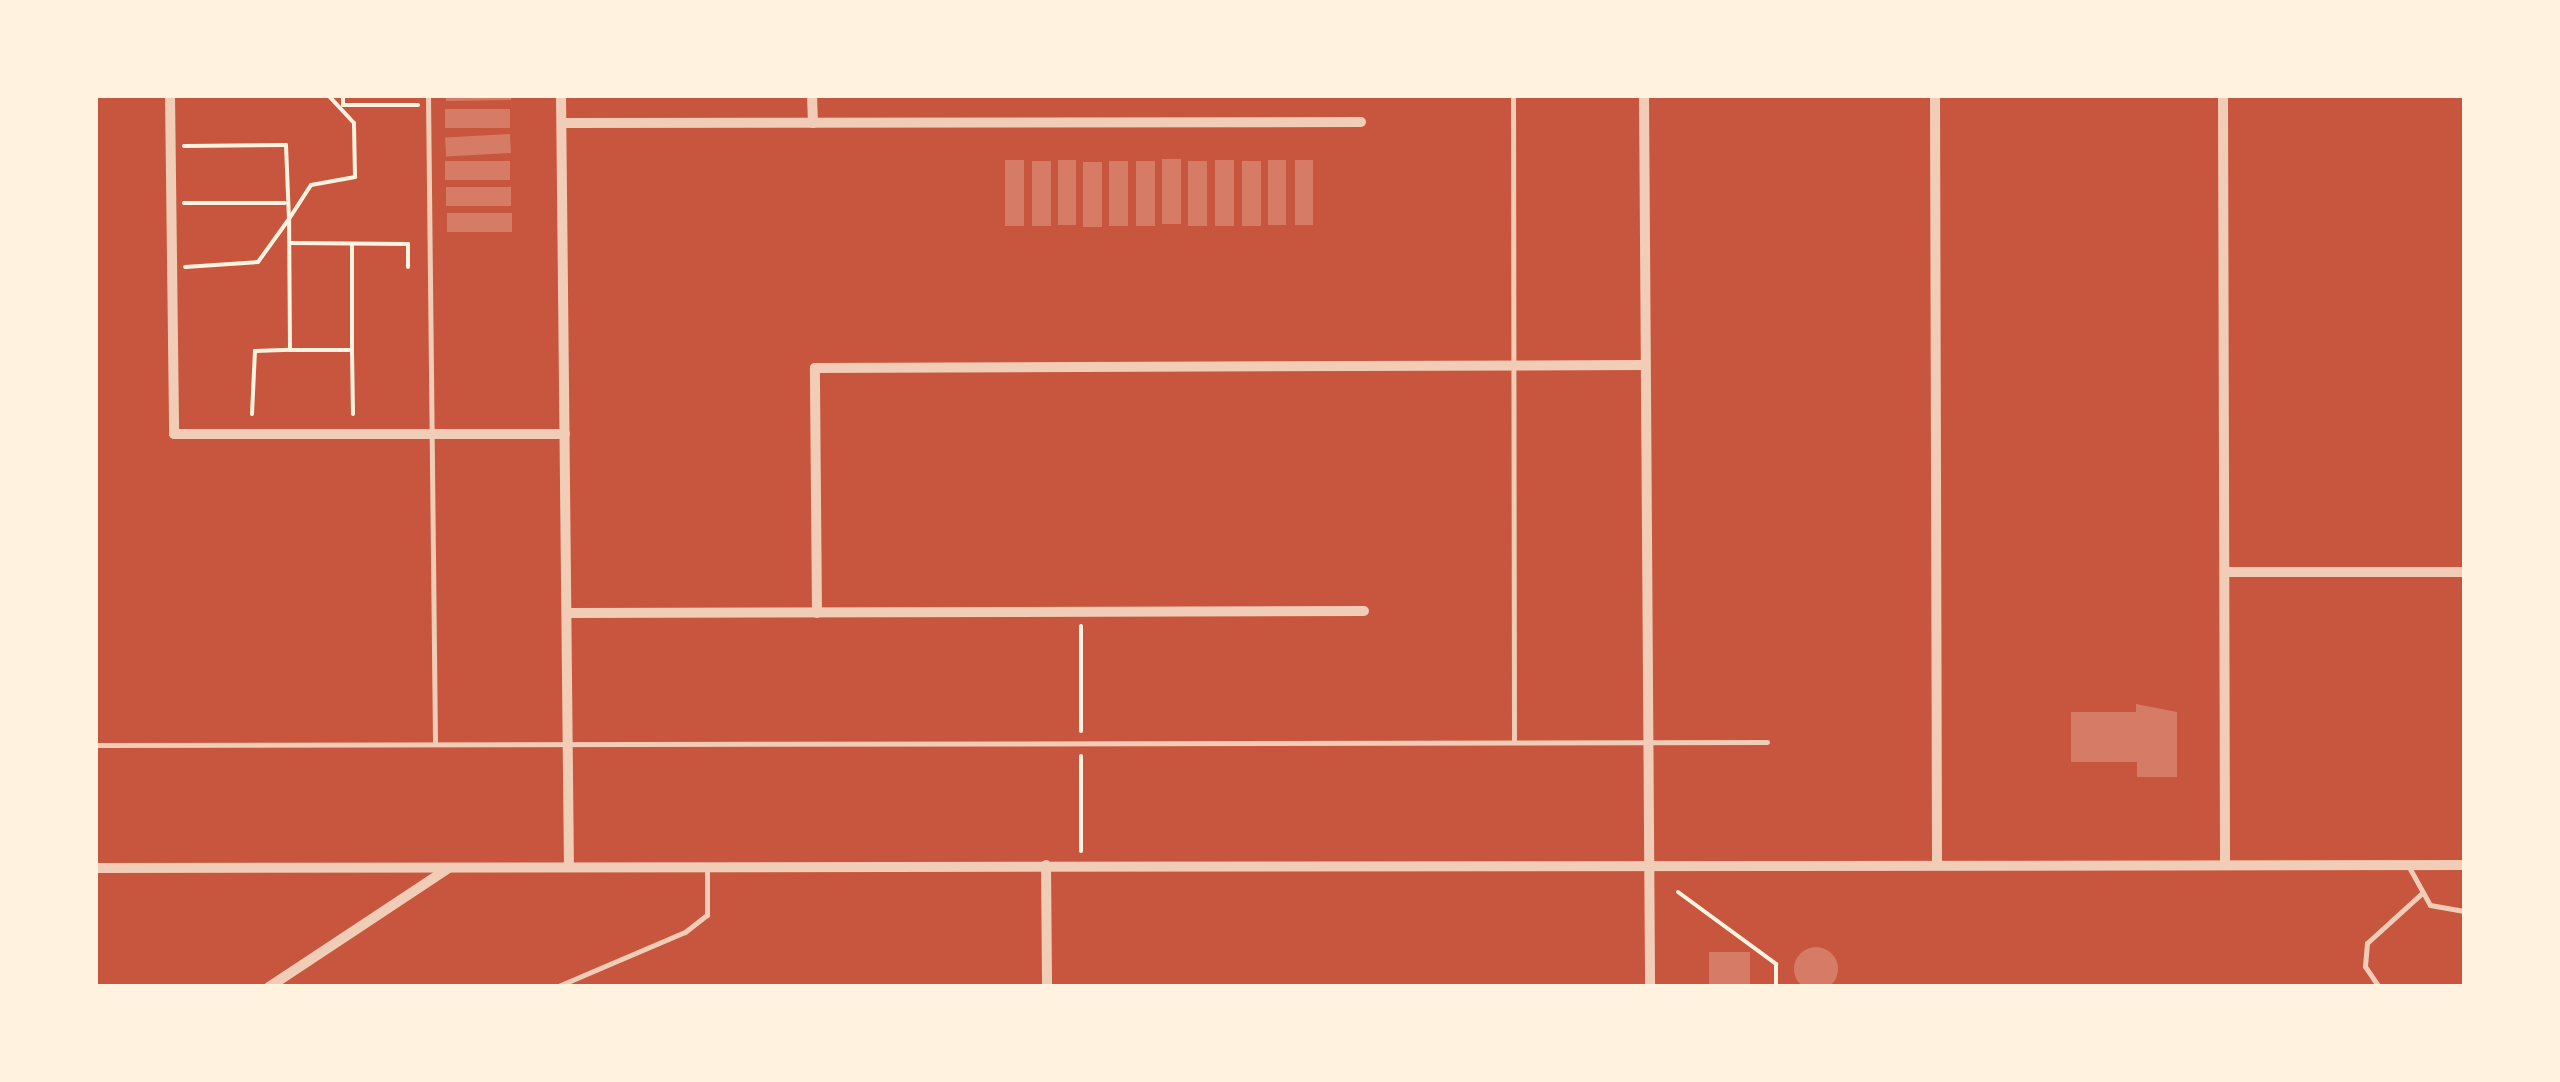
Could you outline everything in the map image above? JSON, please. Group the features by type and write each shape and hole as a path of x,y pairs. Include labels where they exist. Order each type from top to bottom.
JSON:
{"street":[{"path":"170,95 174,434 565,434"},
{"path":"562,95 569,868"},
{"path":"812,95 813,123"},
{"path":"1644,95 1646,742 1650,864 1647,985"},
{"path":"1935,95 1937,865"},
{"path":"2223,95 2225,864"},
{"path":"562,123 1361,122"},
{"path":"817,613 815,368 1645,365"},
{"path":"2224,572 2465,572"},
{"path":"568,613 1364,611"},
{"path":"95,868 2465,864"},
{"path":"1046,866 1047,987"},
{"path":"269,987 449,868"}],"lane":[{"path":"428,95 435,743"},
{"path":"1513,95 1514,742"},
{"path":"95,744 1767,742"},
{"path":"2408,864 2430,905 2465,911"},
{"path":"556,987 708,914 708,867"},
{"path":"2379,987 2365,966 2368,943 2421,894"}],"path":[{"path":"180,267 258,262 311,185 353,182 354,124 328,95"},
{"path":"343,95 343,108"},
{"path":"343,108 428,105"},
{"path":"179,146 286,145 290,350"},
{"path":"180,204 287,202"},
{"path":"290,243 408,244 408,267"},
{"path":"352,244 352,414"},
{"path":"252,414 255,351 352,350"},
{"path":"1678,892 1776,964 1776,987"}],"building":[{"path":"446,95 511,95 511,100 446,101"},
{"path":"445,109 510,109 510,128 445,128"},
{"path":"510,134 511,153 446,156 445,137"},
{"path":"1162,159 1181,159 1181,224 1162,224"},
{"path":"1005,160 1024,160 1024,226 1005,226"},
{"path":"1058,160 1076,160 1076,225 1058,225"},
{"path":"1215,160 1234,160 1234,226 1215,226"},
{"path":"1268,160 1286,160 1286,225 1268,225"},
{"path":"1295,160 1313,160 1313,225 1295,225"},
{"path":"445,161 510,161 510,180 445,180"},
{"path":"1032,161 1051,161 1051,226 1032,226"},
{"path":"1109,161 1128,161 1128,226 1109,226"},
{"path":"1136,161 1155,161 1155,226 1136,226"},
{"path":"1188,161 1207,161 1207,226 1188,226"},
{"path":"1242,161 1261,161 1261,226 1242,226"},
{"path":"1083,162 1102,162 1102,227 1083,227"},
{"path":"446,187 511,187 511,206 446,206"},
{"path":"447,213 512,213 512,232 447,232"},
{"path":"2136,704 2177,712 2177,777 2137,777 2137,762 2071,762 2071,712 2136,712"},
{"path":"1816,947 1831,954 1838,969 1831,984 1816,991 1801,984 1794,969 1801,954"},
{"path":"1709,952 1750,952 1750,987 1709,987"}]}
